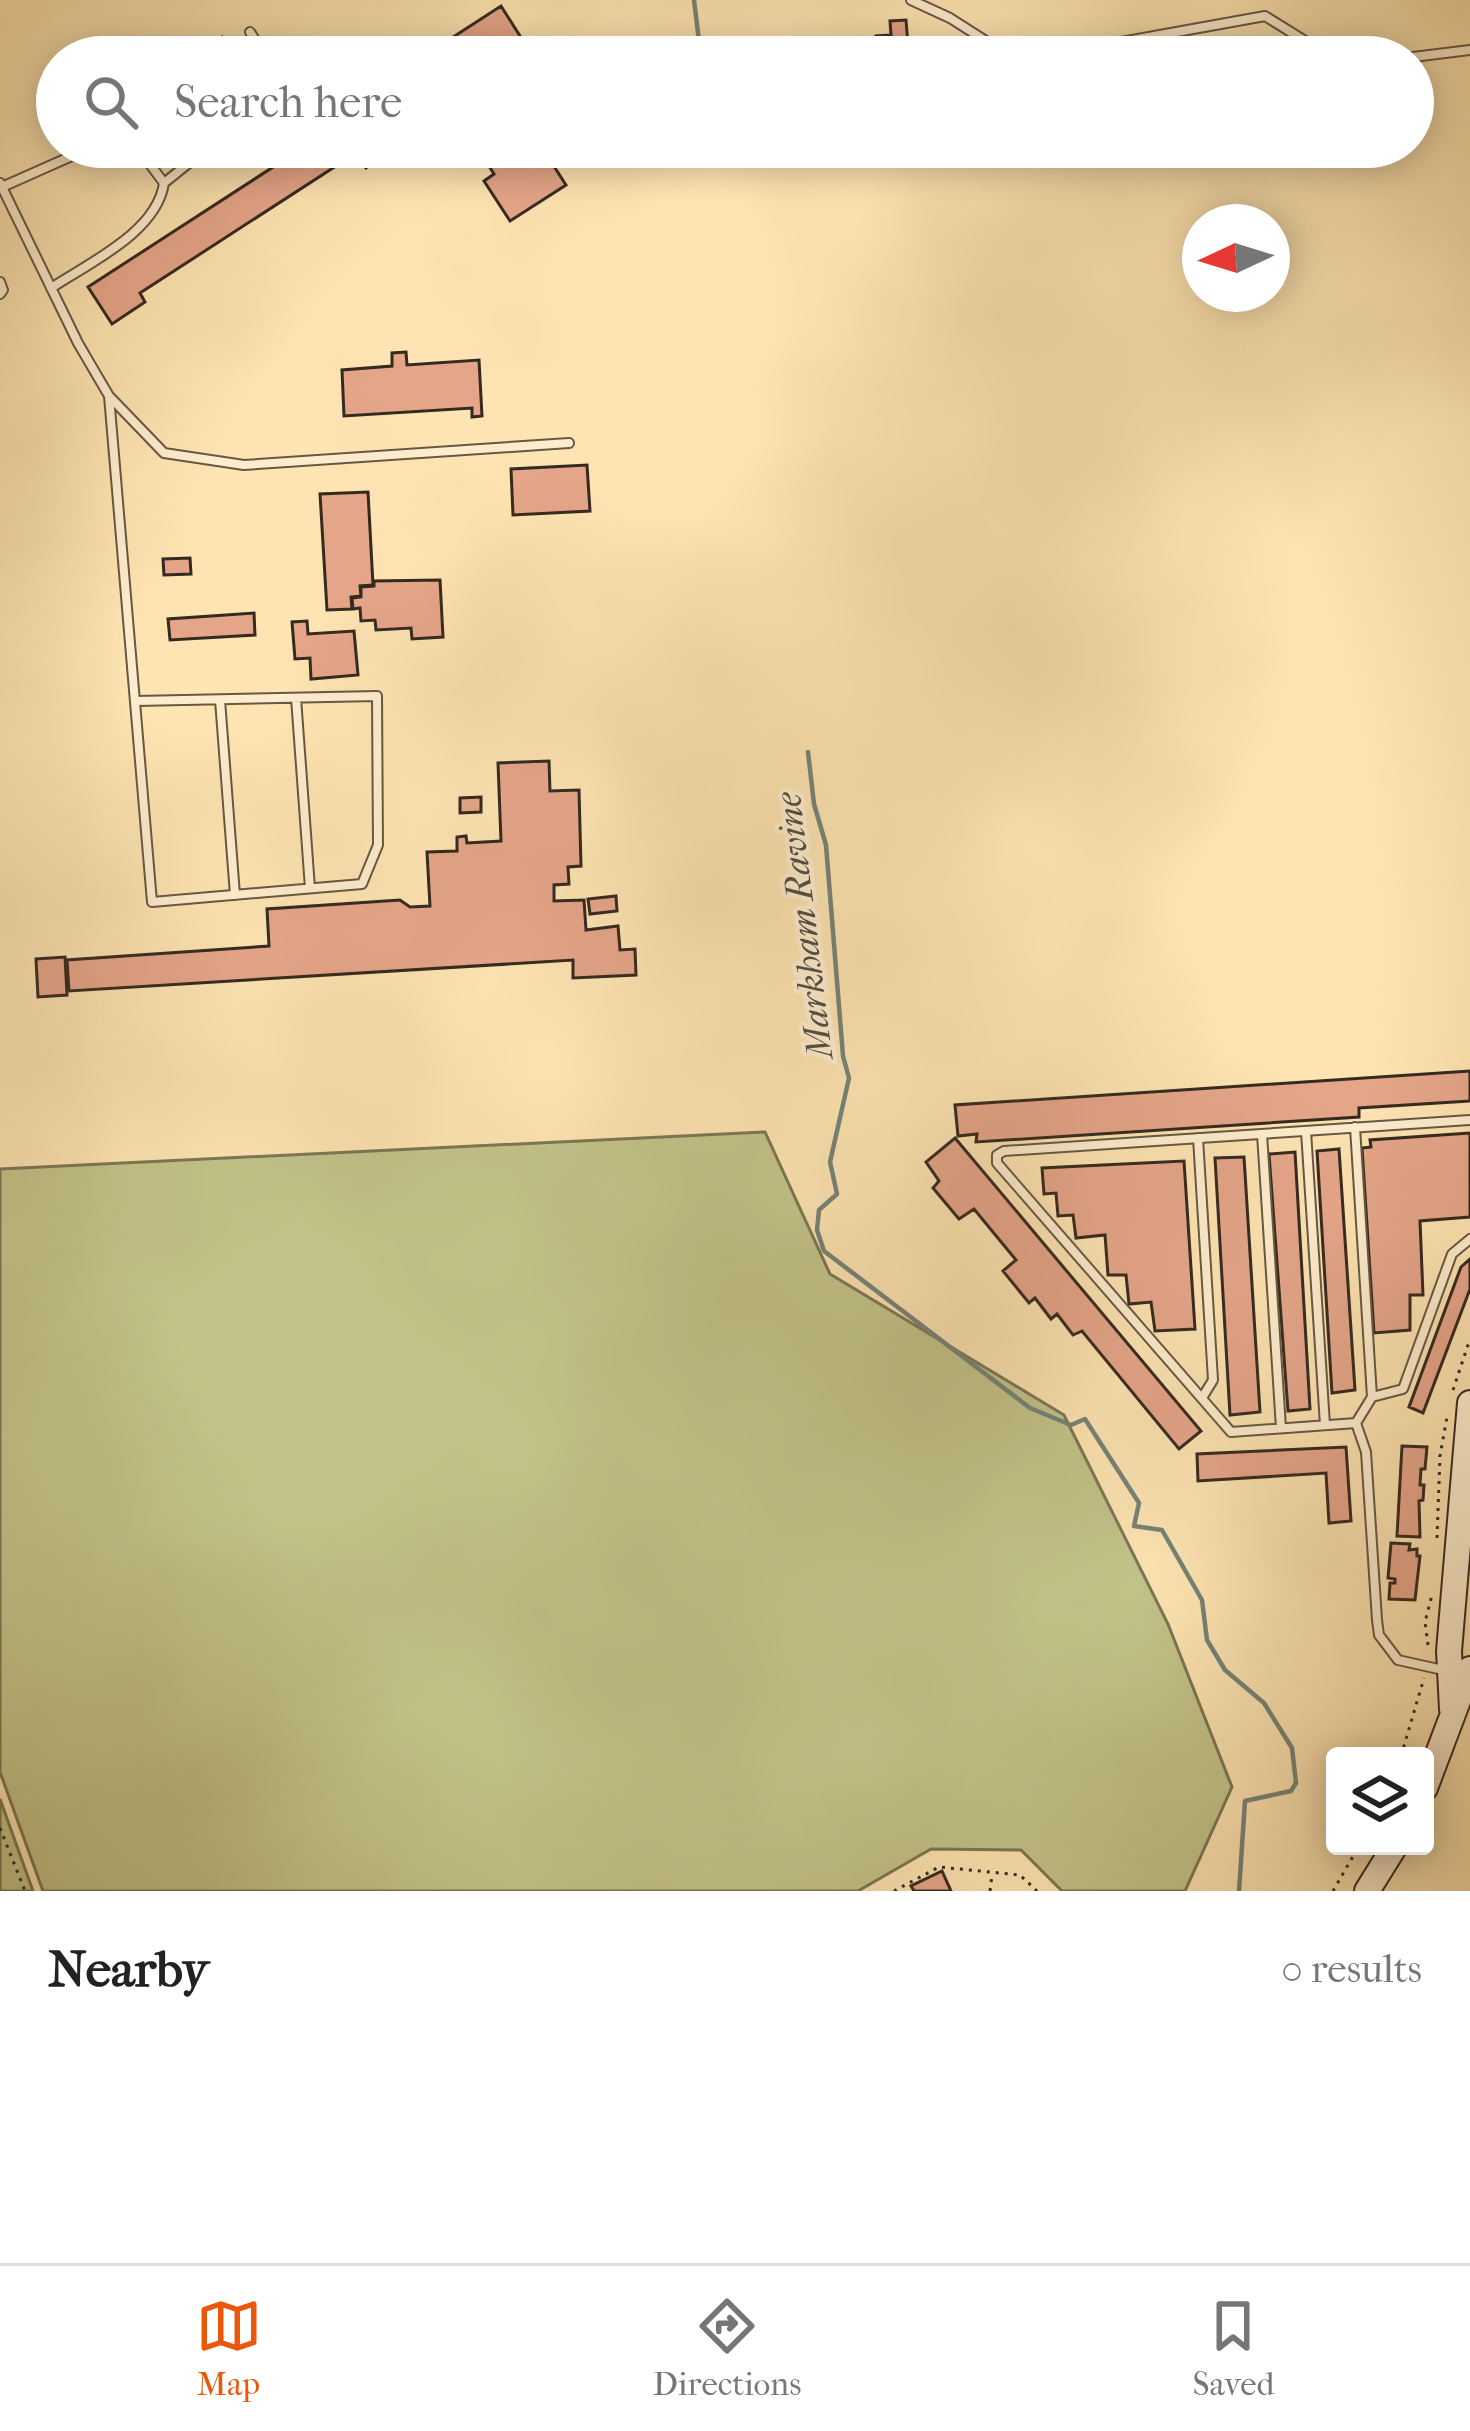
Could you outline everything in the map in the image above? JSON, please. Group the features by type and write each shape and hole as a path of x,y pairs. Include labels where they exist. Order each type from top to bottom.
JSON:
{"street":[{"path":"1434,1762 1452,1709 1449,1669 1470,1403"},
{"path":"1367,1891 1389,1855"}],"lane":[{"path":"911,0 979,36"},
{"path":"1154,36 1264,16 1297,36"},
{"path":"250,32 253,36"},
{"path":"1434,54 1470,50"},
{"path":"42,168 1,185 109,396 164,453 244,465 569,443"},
{"path":"51,287 122,241 149,215 163,196 164,183 153,168"},
{"path":"164,183 183,168"},
{"path":"0,283 0,294"},
{"path":"109,396 152,902 362,884 378,845 377,696 136,701"},
{"path":"296,698 310,888"},
{"path":"220,700 235,895"},
{"path":"1356,1423 1231,1432 998,1163 997,1155 1470,1120"},
{"path":"1355,1127 1372,1397 1356,1423"},
{"path":"1306,1131 1325,1425"},
{"path":"1262,1134 1281,1428"},
{"path":"1198,1138 1214,1380 1202,1398"},
{"path":"1372,1397 1402,1389 1452,1254 1470,1239"},
{"path":"1356,1423 1366,1452 1379,1636 1398,1660 1449,1669"}],"path":[{"path":"1404,1747 1419,1703 1449,1669 1428,1645 1425,1622 1432,1594"},
{"path":"0,1828 25,1891"},
{"path":"1333,1891 1355,1855"},
{"path":"894,1891 936,1867 1020,1875 1037,1891"},
{"path":"990,1891 992,1872"}],"green space":[{"path":"765,1132 830,1274 1064,1415 1168,1624 1232,1787 1185,1891 1062,1891 1021,1850 931,1849 858,1891 43,1891 0,1772 0,1169"},
{"path":"0,1799 33,1891 0,1891"}],"building":[{"path":"501,6 520,36 455,36"},
{"path":"906,20 907,36 876,36 891,35 890,21"},
{"path":"272,168 333,168 140,293 145,302 112,324 88,287"},
{"path":"490,168 555,168 566,185 510,221 484,181 494,174"},
{"path":"406,352 407,365 479,360 482,416 472,417 472,408 344,416 342,370 392,366 392,353"},
{"path":"587,465 590,511 513,515 511,469"},
{"path":"368,492 373,585 360,586 361,596 351,597 352,609 327,610 320,494"},
{"path":"190,558 191,574 164,575 163,559"},
{"path":"440,580 443,637 412,639 411,628 376,630 375,620 361,621 360,608 353,609 352,598 361,597 361,587 374,586 374,581"},
{"path":"254,613 255,635 170,640 168,619"},
{"path":"307,621 308,634 354,631 358,675 311,679 310,658 295,659 292,622"},
{"path":"549,761 550,791 579,790 581,866 568,867 569,884 554,885 554,901 584,900 586,930 618,926 620,950 635,949 636,975 573,978 573,960 69,991 67,960 269,946 267,909 400,900 410,907 430,906 427,852 457,851 457,837 466,836 467,843 501,841 498,763"},
{"path":"481,797 481,812 460,813 460,798"},
{"path":"616,896 617,911 590,914 588,899"},
{"path":"65,957 67,995 38,997 36,959"},
{"path":"1470,1071 1470,1101 1359,1108 1359,1117 976,1142 977,1134 958,1136 955,1105"},
{"path":"1470,1133 1470,1217 1420,1221 1423,1295 1410,1295 1410,1330 1374,1333 1362,1148 1371,1147 1370,1140"},
{"path":"955,1138 1201,1431 1179,1449 1082,1331 1073,1335 1057,1314 1051,1319 1035,1298 1029,1303 1003,1271 1016,1260 974,1209 959,1219 933,1188 939,1181 926,1162"},
{"path":"1339,1149 1355,1390 1332,1393 1317,1151"},
{"path":"1295,1152 1310,1409 1288,1411 1269,1154"},
{"path":"1244,1157 1260,1412 1230,1415 1215,1158"},
{"path":"1184,1161 1195,1329 1155,1331 1151,1302 1129,1304 1126,1275 1108,1275 1105,1235 1076,1238 1073,1215 1058,1216 1056,1193 1044,1194 1042,1168"},
{"path":"1470,1259 1470,1289 1423,1413 1409,1407 1461,1267"},
{"path":"1402,1446 1427,1447 1425,1469 1421,1469 1420,1537 1397,1536"},
{"path":"1346,1447 1351,1521 1329,1523 1326,1473 1198,1481 1197,1454"},
{"path":"1391,1543 1410,1544 1409,1550 1417,1549 1420,1556 1415,1600 1389,1599 1390,1583 1395,1583 1388,1578"},
{"path":"942,1871 951,1891 914,1891 911,1886"}],"waterway":[{"name":"Markham Ravine","path":"694,0 698,36"},
{"name":"Markham Ravine","path":"808,752 814,804 826,845 843,1056 849,1078 830,1162 837,1194 819,1210 817,1230 824,1251 1030,1408 1071,1425 1085,1419 1139,1503 1134,1526 1162,1530 1202,1600 1207,1640 1225,1670 1264,1703 1292,1748 1296,1783 1291,1791 1245,1801 1239,1891"}]}
